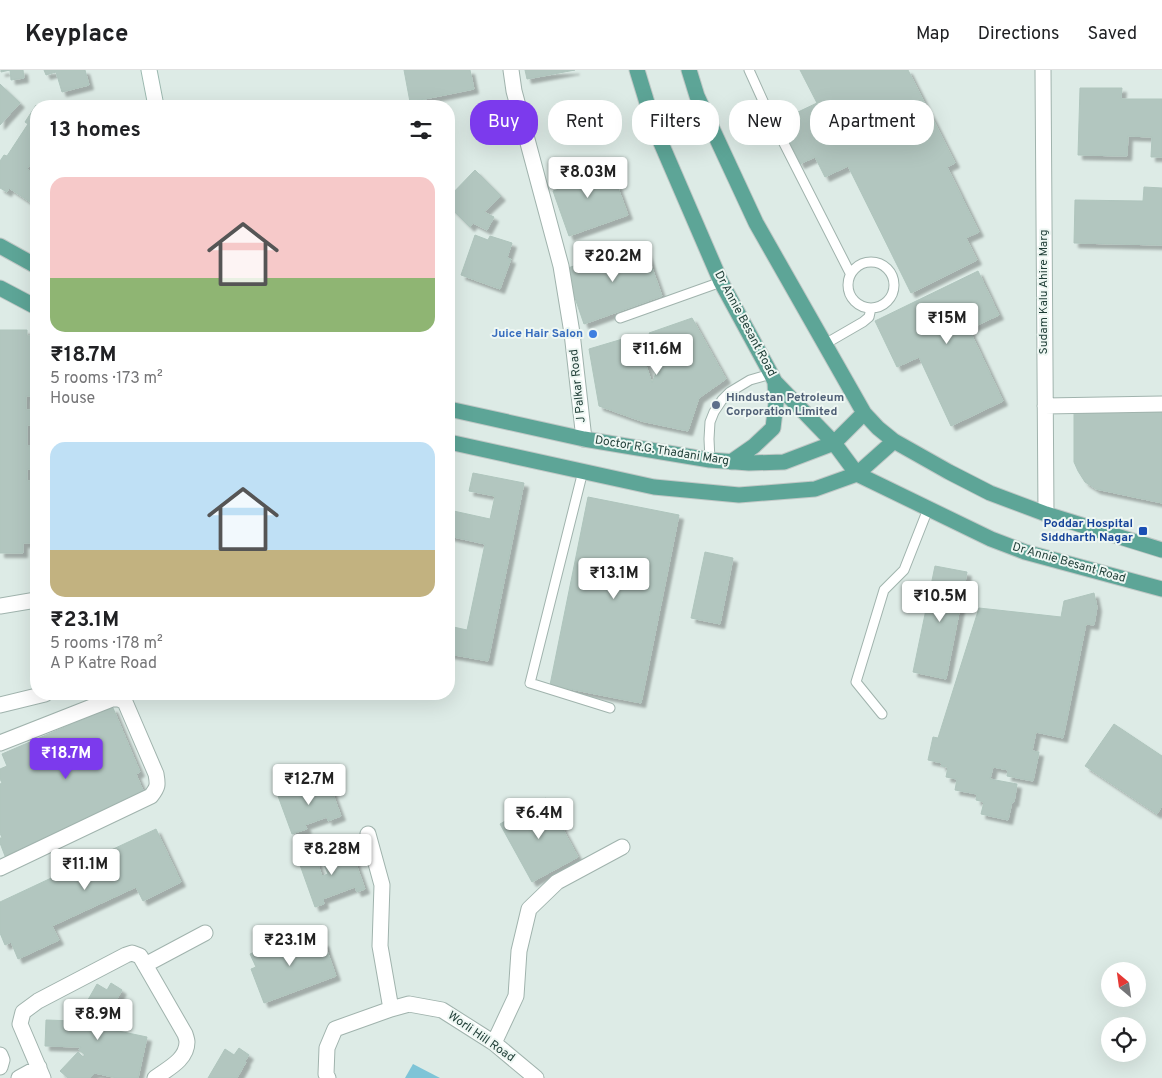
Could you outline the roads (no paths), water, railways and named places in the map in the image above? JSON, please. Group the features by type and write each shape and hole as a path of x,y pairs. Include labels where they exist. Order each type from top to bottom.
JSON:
{"main road":[{"name":"Dr Annie Besant Road","path":"637,70 655,129 721,282 773,378 834,443 857,474 990,539 1026,552 1162,589"},
{"path":"689,70 697,96 756,223 864,413 878,428 894,441 990,493 1046,514 1162,550"},
{"path":"1,249 30,263"},
{"path":"0,288 30,304"},
{"path":"731,462 754,446 773,428 776,403 773,378"},
{"name":"Doctor R.G. Thadani Marg","path":"455,410 584,439 710,460 749,463 784,462 834,443 864,413"},
{"path":"455,443 654,487 739,495 816,489 857,474 894,441"}],"street":[{"path":"150,70 155,100"},
{"name":"J Palkar Road","path":"511,70 514,91 561,266 572,333 584,439"},
{"name":"Sudam Kalu Ahire Marg","path":"1043,70 1046,514"},
{"path":"1045,406 1162,404"},
{"path":"0,606 30,601"},
{"path":"0,705 30,698"},
{"path":"0,743 112,700"},
{"path":"0,868 151,796 156,790 158,784 156,774 125,702 121,700"},
{"path":"368,834 382,885 380,946 391,1009"},
{"path":"494,1043 516,996 519,951 528,909 556,882 622,847"},
{"path":"145,965 205,933"},
{"path":"19,1078 41,1073 20,1024 23,1012 38,1001 132,953 140,956 185,1034 187,1042 185,1051 178,1062 155,1078"},
{"name":"Worli Hill Road","path":"328,1078 326,1074 327,1048 335,1029 409,1004 442,1010 494,1043 536,1078"},
{"path":"0,1055 2,1060 0,1067"}],"lane":[{"path":"749,70 768,112 850,273"},
{"path":"866,262 876,262 885,266 891,272 894,282 893,292 888,300 880,306 871,308 861,306 853,300 848,292 847,282 850,273 857,265 866,262"},
{"path":"620,318 721,282"},
{"path":"825,344 863,322 869,317 871,308"},
{"path":"710,460 710,422 722,400 730,392 750,380 773,378"},
{"path":"583,471 530,683 610,708"},
{"path":"882,714 856,682 884,590 904,570 928,509"}],"water":[{"path":"413,1064 440,1078 405,1078"}],"place":[{"name":"Juice Hair Salon","path":"593,334"},
{"name":"Hindustan Petroleum Corporation Limited","path":"716,405"},
{"name":"Poddar Hospital Siddharth Nagar","path":"1143,531"}]}
